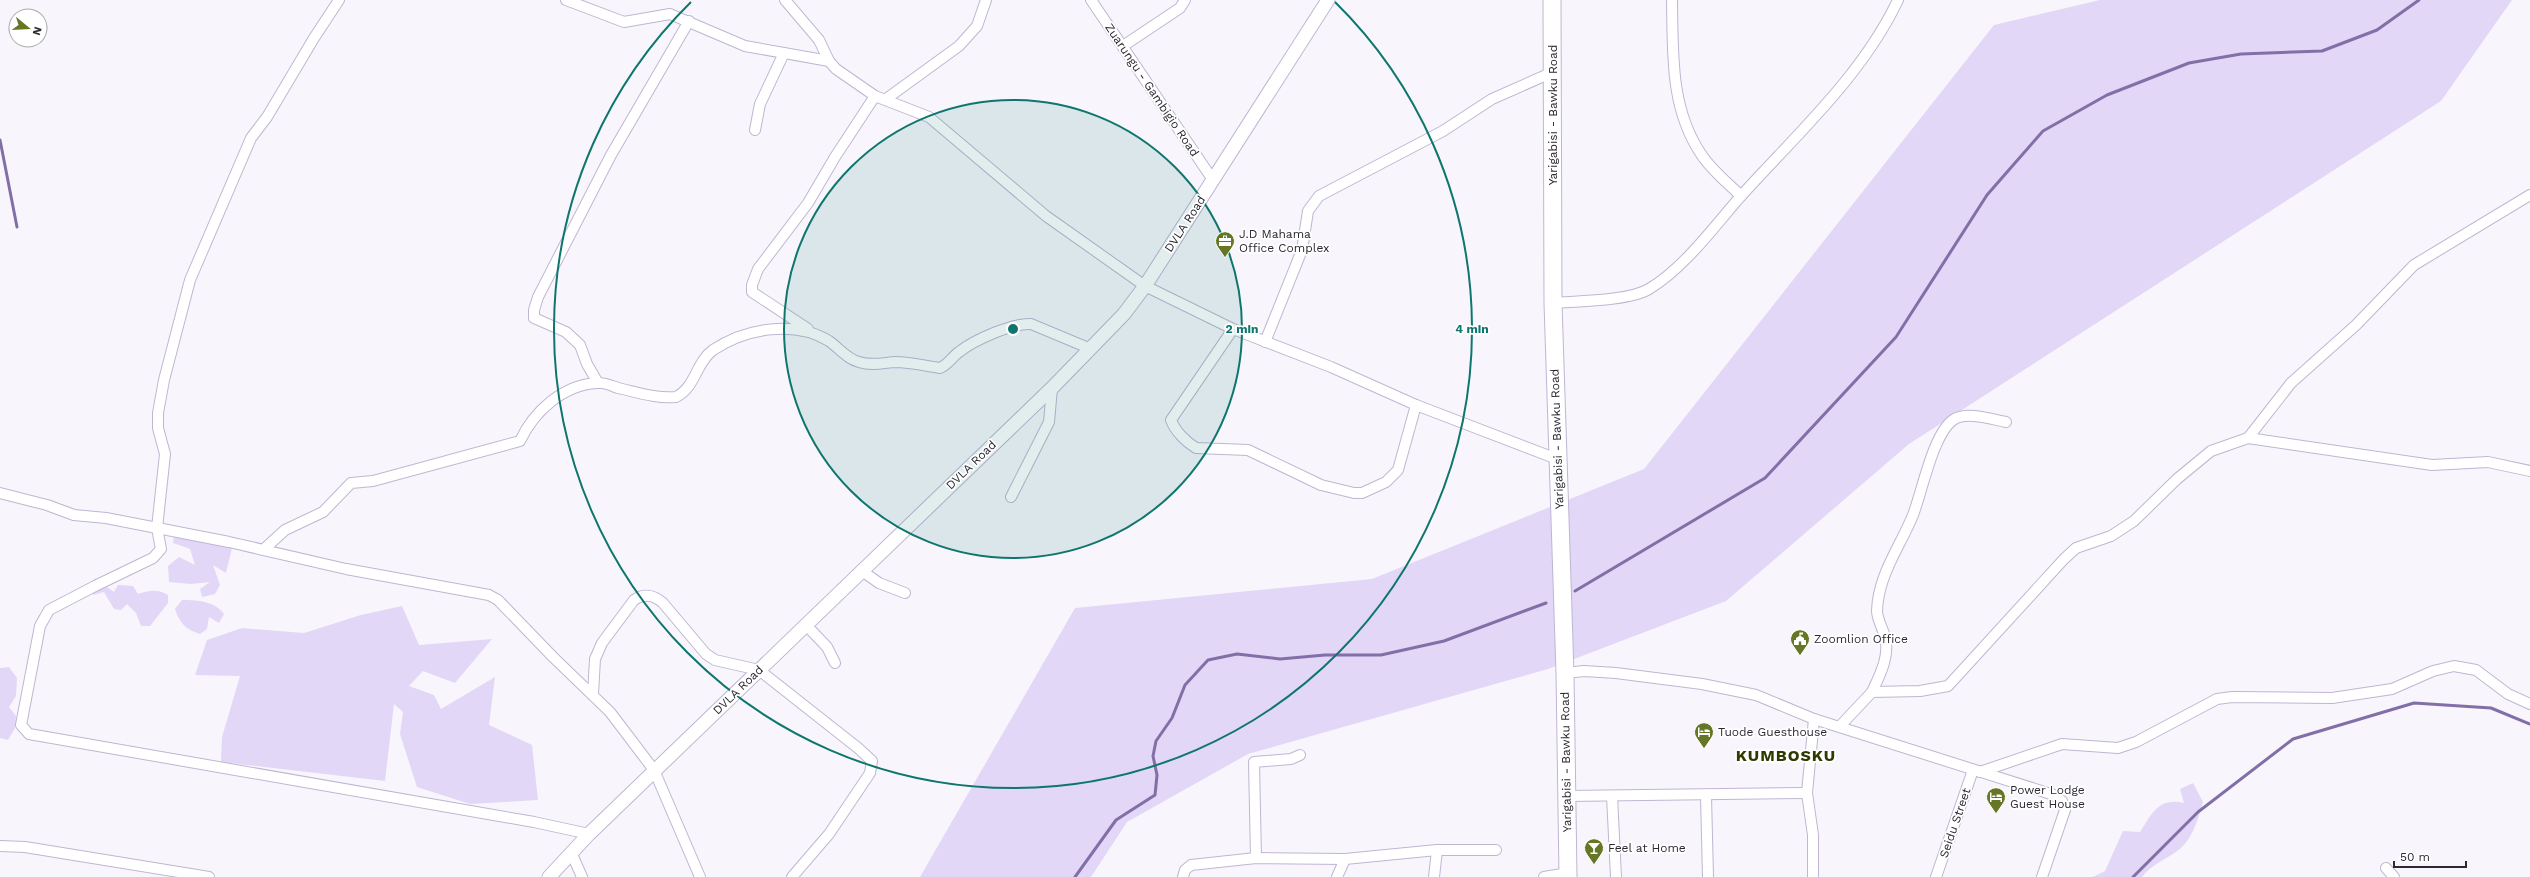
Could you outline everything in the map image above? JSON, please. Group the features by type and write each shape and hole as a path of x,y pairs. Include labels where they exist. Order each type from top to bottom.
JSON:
{"highway":[{"name":"Yarigabisi - Bawku Road","path":"1552,0 1554,303 1557,459 1565,673 1568,875"}],"street":[{"path":"339,0 314,38 267,117 251,138 190,280 164,380 158,413 158,428 165,454 157,528 160,549 154,558 49,610 40,626 21,725 29,734 534,822 589,834"},
{"path":"566,0 624,22 670,14 745,46 829,61 875,96 886,99 934,121 954,141 1046,216 1145,286 1233,329 1331,367 1416,405 1557,459"},
{"path":"785,0 819,40 829,61"},
{"path":"886,99 959,46 976,26 986,0"},
{"name":"Zuarungu - Gambigio Road","path":"1091,0 1213,180"},
{"path":"1123,46 1180,8 1185,0"},
{"name":"DVLA Road","path":"549,877 571,852 654,770 807,626 1052,388 1124,314 1145,286 1328,0"},
{"path":"1672,0 1673,67 1685,125 1702,156 1741,196"},
{"path":"1554,303 1630,296 1648,290 1676,266 1859,65 1898,0"},
{"path":"598,383 587,364 580,345 566,332 534,318 534,310 538,297 611,155 689,21"},
{"path":"755,130 760,104 784,53"},
{"path":"1264,342 1302,250 1308,211 1319,196 1442,131 1492,99 1553,72"},
{"path":"875,96 834,157 808,203 758,268 752,285 752,292 858,362 870,364 895,362 940,368 960,350 1011,326 1022,323 1031,324 1091,349"},
{"path":"2248,438 2291,383 2356,324 2414,265 2530,195"},
{"path":"263,550 285,530 323,512 351,483 373,482 520,440 526,428 558,396 577,386 598,383 643,393 676,397 690,386 708,355 714,350 740,338 767,330 796,329 813,333"},
{"path":"1233,329 1171,420 1173,425 1190,444 1196,448 1252,451 1321,485 1354,493 1362,493 1386,482 1398,470 1416,405"},
{"path":"1011,497 1049,422 1052,388"},
{"path":"1840,726 1872,692 1884,666 1886,640 1877,612 1883,581 1891,557 1912,516 1932,456 1944,429 1954,420 1968,416 2006,422"},
{"path":"1872,692 1920,691 1948,686 2064,559 2076,548 2111,536 2134,521 2177,479 2211,451 2248,438 2432,465 2488,462 2530,471"},
{"path":"0,493 47,505 74,515 106,518 263,550 346,569 489,595 498,600 553,657 610,712 654,770 700,877"},
{"path":"862,571 879,583 905,593"},
{"path":"593,694 595,659 602,643 634,600 640,596 658,598 706,654 722,662 759,670 872,761 870,772 829,834 792,877"},
{"path":"807,626 827,647 835,663"},
{"path":"1976,771 2062,744 2118,748 2136,742 2217,699 2232,697 2332,698 2392,689 2433,671 2454,666 2476,670 2508,694 2530,704"},
{"path":"1565,673 1584,671 1616,673 1702,684 1756,695 1814,719 2054,795 2062,801 2065,810 2064,817 2042,877"},
{"path":"1813,877 1813,835 1808,793 1814,719"},
{"path":"1256,858 1254,762 1291,758 1300,755"},
{"name":"Seidu Street","path":"1936,877 1976,771"},
{"path":"1567,796 1706,796 1808,793"},
{"path":"1612,796 1616,877"},
{"path":"1706,796 1708,877"},
{"path":"0,846 32,848 209,877"},
{"path":"1183,877 1185,870 1191,865 1256,858 1345,859 1437,850 1496,850"},
{"path":"1434,877 1437,850"},
{"path":"571,852 582,877"},
{"path":"1337,877 1345,859"},
{"path":"2386,868 2394,877"},
{"path":"1544,877 1568,875"}],"shaded area":[{"path":"2100,0 2512,0 2441,101 1909,444 1726,601 1548,669 1248,754 1127,822 1091,877 920,877 1075,608 1372,579 1644,469 1994,25"},
{"path":"175,526 200,531 210,542 224,535 232,548 226,573 213,565 220,585 215,594 202,597 200,589 210,582 191,584 169,582 168,566 179,557 195,565 190,549 173,543"},
{"path":"95,578 114,592 118,585 133,586 138,594 150,591 161,592 168,595 168,603 150,626 141,626 136,613 127,604 121,610 114,609 104,592 93,595"},
{"path":"182,600 194,600 211,604 216,606 224,614 219,623 209,617 207,629 200,634 187,628 179,618 175,609"},
{"path":"402,606 419,645 492,639 455,683 423,671 409,686 434,695 441,709 495,677 489,725 532,745 538,800 470,804 417,787 400,734 403,712 394,704 385,781 221,762 222,737 240,676 195,675 207,640 242,628 304,633 361,615"},
{"path":"9,667 17,678 16,696 9,707 16,716 15,728 8,740 0,738 0,668"},
{"path":"2193,783 2203,802 2194,829 2187,842 2182,847 2154,865 2142,877 2093,877 2105,871 2123,831 2140,832 2157,808 2168,802 2184,803 2180,789"}],"waterway":[{"path":"1575,591 1765,478 1896,337 1987,195 2043,131 2107,95 2189,63 2241,54 2322,51 2377,30 2419,0"},
{"path":"0,140 17,227"},
{"path":"1075,877 1116,820 1155,795 1157,775 1153,756 1156,741 1172,718 1185,685 1208,660 1237,654 1280,659 1325,655 1381,655 1444,641 1546,603"},
{"path":"2133,877 2198,812 2293,739 2414,703 2491,708 2530,724"}],"place":[{"name":"J.D Mahama Office Complex","path":"1225,258"},
{"name":"Zoomlion Office","path":"1800,656"},
{"name":"Tuode Guesthouse","path":"1704,749"},
{"name":"Power Lodge Guest House","path":"1996,814"},
{"name":"Feel at Home","path":"1594,865"}],"district":[{"name":"KUMBOSKU","path":"1786,755"}]}
